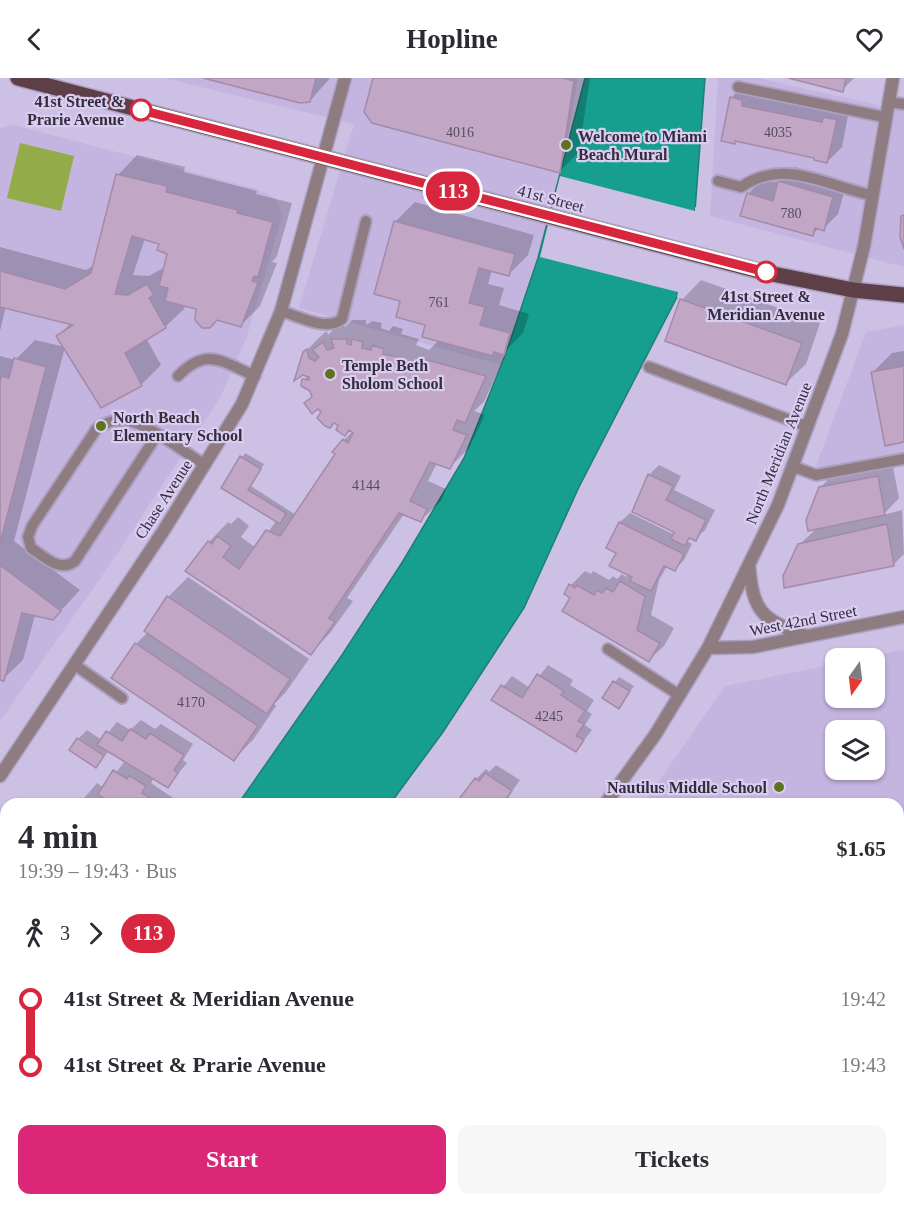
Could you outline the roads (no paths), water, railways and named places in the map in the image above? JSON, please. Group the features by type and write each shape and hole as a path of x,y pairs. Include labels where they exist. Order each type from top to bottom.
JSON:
{"main road":[{"name":"41st Street","path":"18,78 690,253 853,290 904,295"}],"street":[{"name":"Chase Avenue","path":"0,776 242,404 281,311 345,78"},
{"name":"North Meridian Avenue","path":"609,798 655,735 708,648 778,505 842,334 864,246 892,78"},
{"path":"749,564 752,595 762,612 778,626 807,637"},
{"name":"West 42nd Street","path":"708,648 753,647 904,617"}],"lane":[{"path":"738,87 884,117"},
{"path":"888,102 904,104"},
{"path":"718,181 741,187 753,179 777,172 805,174 845,190 871,195"},
{"path":"281,311 328,325 336,324 342,319 366,221"},
{"path":"178,376 191,362 209,357 255,376"},
{"path":"649,367 808,427"},
{"path":"157,435 75,561 69,566 60,567 31,548 28,537 32,526 97,428 110,421 125,420 157,435 204,464"},
{"path":"792,466 816,475 904,459"},
{"path":"608,649 679,695"},
{"path":"75,664 122,698"}],"place":[{"name":"41st Street & Prarie Avenue","path":"141,110"},
{"name":"Welcome to Miami Beach Mural","path":"566,145"},
{"name":"41st Street & Meridian Avenue","path":"766,272"},
{"name":"Temple Beth Sholom School","path":"330,374"},
{"name":"North Beach Elementary School","path":"101,426"},
{"name":"Nautilus Middle School","path":"779,787"}]}
